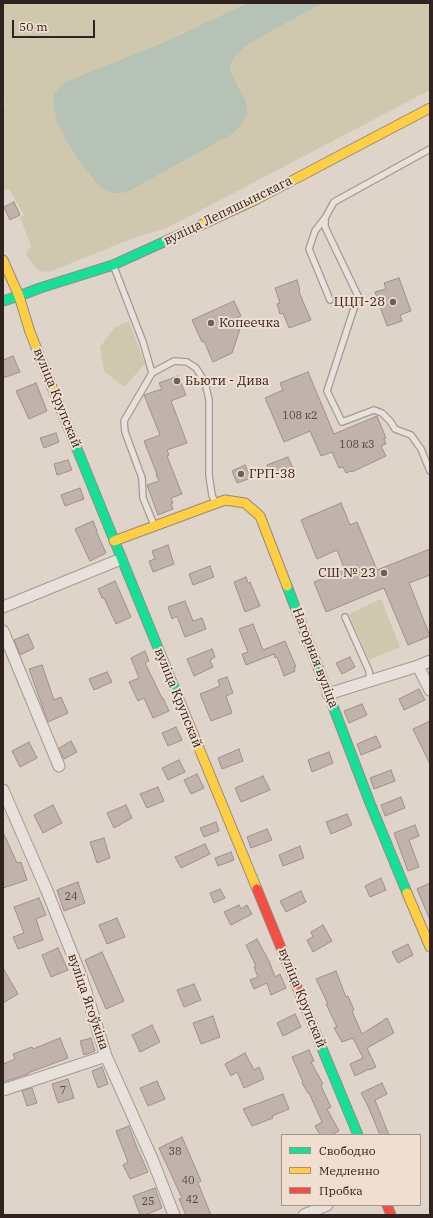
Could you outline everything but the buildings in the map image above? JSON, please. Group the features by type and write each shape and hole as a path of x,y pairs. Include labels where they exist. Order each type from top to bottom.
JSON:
{"main road":[{"name":"вуліца Лепяшынскага","path":"3,301 113,265 147,250 256,199 429,110"},
{"name":"вуліца Крупскай","path":"3,260 18,296 30,332 121,559 358,1134"},
{"name":"Нагорная вуліца","path":"114,541 225,500 246,503 260,516 345,740 430,947"}],"street":[{"path":"3,607 121,559"},
{"path":"3,631 59,766"},
{"path":"328,694 430,661"},
{"path":"418,666 430,690"},
{"name":"вуліца Ягоўкіна","path":"3,790 47,891 81,976 106,1056 153,1161 174,1215"},
{"path":"3,1090 106,1056"},
{"path":"304,1215 325,1206"}],"lane":[{"path":"330,300 309,249 315,231 325,218 334,202 430,150"},
{"path":"325,218 325,227 358,296 327,391 342,422 374,410 382,413 395,429 411,435 421,449 430,470"},
{"path":"113,265 143,342 152,373"},
{"path":"154,525 143,498 142,478 124,432 124,421 152,373 174,361 186,362 196,368 205,382 209,400 209,475 212,495 215,503"},
{"path":"345,617 369,671 370,681"}],"shaded area":[{"path":"3,3 430,3 430,90 167,228 136,237 49,272 39,271 26,254 31,246 20,217 24,215 9,189 3,189 3,106 6,105 3,99"},
{"path":"248,3 323,3 262,36 245,47 234,57 230,68 231,73 245,99 247,113 242,124 232,134 131,190 122,193 113,193 100,187 79,161 57,122 53,104 54,95 57,90 68,81 165,42"},
{"path":"129,321 145,364 124,387 104,371 100,347 114,328"},
{"path":"381,599 400,647 369,660 349,614"}],"traffic: fast":[{"path":"19,296 113,265 201,225"},
{"path":"3,301 19,296"},
{"path":"58,402 180,702"},
{"path":"287,586 370,803 407,893"},
{"path":"319,1041 358,1134"}],"traffic: slow":[{"path":"201,225 257,199 430,108"},
{"path":"3,260 19,296 30,332 58,402"},
{"path":"114,541 225,500 245,503 260,516 287,586"},
{"path":"180,702 257,889"},
{"path":"407,893 430,947"}],"traffic: jam":[{"path":"257,889 319,1041"},
{"path":"387,1206 391,1215"}],"place":[{"name":"ЦЦП-28","path":"393,302"},
{"name":"Копеечка","path":"211,323"},
{"name":"Бьюти - Дива","path":"177,381"},
{"name":"ГРП-38","path":"241,474"},
{"name":"СШ № 23","path":"384,573"}]}
